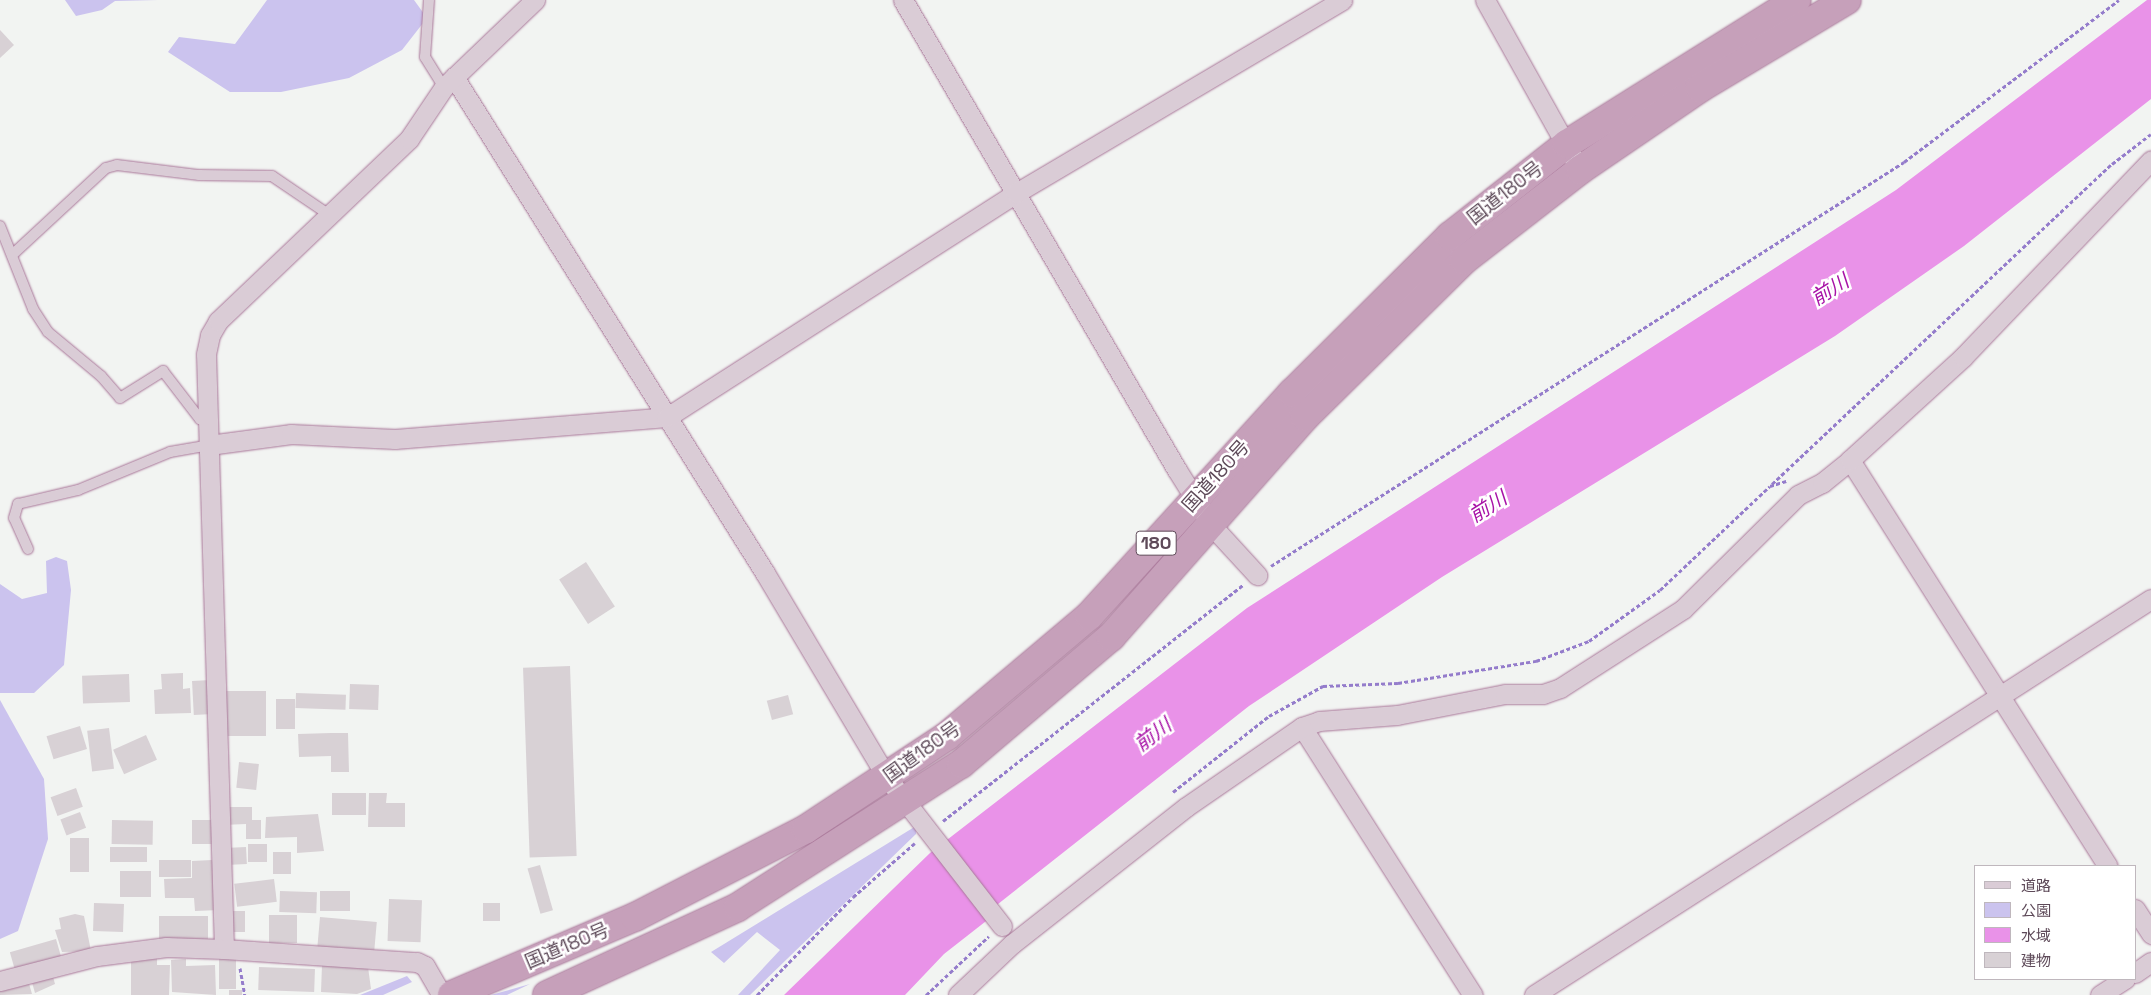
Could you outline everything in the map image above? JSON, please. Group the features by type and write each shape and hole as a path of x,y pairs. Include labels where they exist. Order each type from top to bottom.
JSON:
{"highway":[{"name":"国道180号","path":"452,995 635,917 806,829 888,779 947,736 1089,616 1292,393 1450,236 1567,144 1797,0"},
{"name":"国道180号","path":"547,995 738,907 904,803 961,764 1111,637 1212,526 1305,417 1457,267 1580,170 1700,88 1847,0"}],"street":[{"path":"231,949 206,354 218,322 331,216 409,139 449,82 535,0"},
{"path":"903,0 1177,470 1198,497 1212,526 1257,575"},
{"path":"209,445 291,434 395,439 667,417 1016,194 1342,0"},
{"path":"1485,0 1580,170"},
{"path":"449,82 667,417 888,779 904,803 1000,924"},
{"path":"958,995 1012,944 1186,806 1302,727 1560,688 1683,609 1798,495 1822,483 1850,460 1962,357 2151,160"},
{"path":"1850,460 2107,865"},
{"path":"1534,995 2151,599"},
{"path":"1302,727 1473,995"},
{"path":"2136,911 2151,934"},
{"path":"0,981 97,956 166,947 231,949 417,962 425,966 442,995"},
{"path":"2136,972 2151,962"},
{"path":"2100,995 2123,980"}],"lane":[{"path":"429,0 425,57 449,82"},
{"path":"12,255 106,168 117,165 199,175 251,172 272,176 331,216"},
{"path":"0,226 33,309 48,332 120,398 163,371 200,420 208,422"},
{"path":"28,549 14,518 18,504 78,490 170,452 209,445"}],"path":[{"path":"757,995 853,897 932,836 1257,575 1896,167 2119,0"},
{"path":"1167,796 1268,716 1323,686 1398,683 1536,661 1589,641 1660,590 2112,164 2151,134"},
{"path":"1770,486 1797,477"},
{"path":"926,995 1000,924"},
{"path":"231,949 245,995"}],"green space":[{"path":"65,0 158,0 115,1 102,10 76,16"},
{"path":"267,0 414,0 427,18 402,50 349,78 281,92 230,92 168,52 179,37 235,44"},
{"path":"56,557 67,561 71,590 64,665 34,693 0,693 0,584 22,599 47,593 46,561"},
{"path":"0,700 44,779 48,839 18,931 0,939"},
{"path":"916,826 916,834 750,995 738,995 780,950 757,932 724,963 711,952"},
{"path":"407,976 412,982 383,995 360,995"},
{"path":"530,984 507,995 491,995"}],"water":[{"name":"前川","path":"2147,0 2151,0 2151,99 1964,246 1835,336 1442,577 1249,706 993,908 990,918 944,954 905,995 784,995 930,853 1247,608 1896,190"}],"building":[{"path":"0,30 14,45 0,58"},
{"path":"586,562 615,606 588,624 559,579"},
{"path":"570,666 577,856 530,858 523,668"},
{"path":"183,673 183,689 190,688 191,713 155,714 154,690 162,689 161,674"},
{"path":"129,674 130,702 83,704 82,676"},
{"path":"211,680 213,714 194,715 192,681"},
{"path":"350,684 379,685 378,710 349,709"},
{"path":"225,691 266,691 266,736 225,736"},
{"path":"296,693 346,695 345,710 295,708"},
{"path":"788,695 793,714 772,720 767,701"},
{"path":"276,699 295,699 295,729 276,729"},
{"path":"80,726 87,749 54,759 47,736"},
{"path":"109,728 114,769 92,771 87,731"},
{"path":"348,733 349,772 331,772 331,756 299,757 298,734"},
{"path":"146,735 157,760 124,774 113,750"},
{"path":"239,762 259,764 256,790 236,788"},
{"path":"76,788 83,807 57,816 51,797"},
{"path":"332,793 366,793 366,815 332,815"},
{"path":"369,793 387,793 386,803 405,803 405,827 368,827"},
{"path":"222,807 252,807 252,820 261,820 261,839 246,839 246,824 223,825"},
{"path":"80,812 86,828 66,835 60,820"},
{"path":"318,814 324,851 297,853 297,837 265,838 266,817"},
{"path":"112,820 153,821 153,845 112,844"},
{"path":"192,820 213,820 213,844 192,844"},
{"path":"70,838 89,838 89,872 70,872"},
{"path":"248,844 267,844 267,862 248,862"},
{"path":"110,847 147,847 147,862 110,862"},
{"path":"246,847 247,864 226,865 225,848"},
{"path":"273,852 291,852 291,874 273,874"},
{"path":"159,860 191,860 191,877 159,877"},
{"path":"212,860 220,910 195,911 194,898 165,898 164,879 192,878 192,861"},
{"path":"540,865 553,910 540,914 528,869"},
{"path":"120,871 151,871 151,897 120,897"},
{"path":"274,879 277,902 237,907 234,884"},
{"path":"280,891 317,892 316,913 279,912"},
{"path":"320,891 350,891 350,911 320,911"},
{"path":"389,899 422,900 421,942 388,941"},
{"path":"94,903 124,904 123,932 93,931"},
{"path":"483,903 500,903 500,921 483,921"},
{"path":"225,911 245,911 245,932 225,932"},
{"path":"75,914 84,916 91,951 62,952 55,930 61,929 59,918"},
{"path":"269,915 297,915 297,943 269,943"},
{"path":"159,916 208,916 208,939 159,939"},
{"path":"320,917 377,922 374,956 317,951"},
{"path":"56,939 61,957 15,970 10,952"},
{"path":"219,958 236,958 236,989 219,989"},
{"path":"131,959 157,959 157,965 170,965 169,995 131,995"},
{"path":"186,959 186,966 215,965 216,995 172,992 171,960"},
{"path":"322,965 368,967 371,989 357,994 321,992"},
{"path":"259,967 315,969 314,992 258,990"},
{"path":"52,973 55,984 35,993 31,979"},
{"path":"28,980 32,994 0,995 0,990"},
{"path":"229,990 242,990 242,995 229,995"}]}
